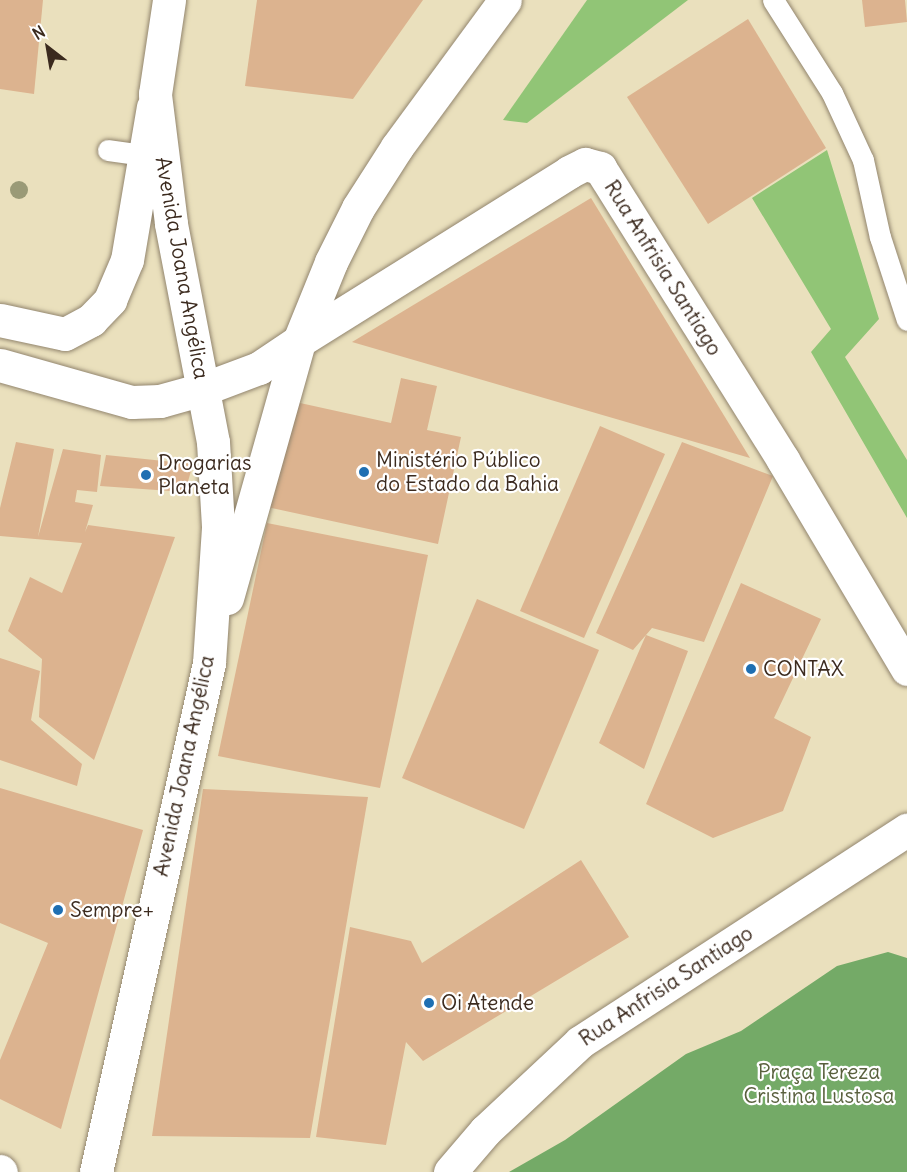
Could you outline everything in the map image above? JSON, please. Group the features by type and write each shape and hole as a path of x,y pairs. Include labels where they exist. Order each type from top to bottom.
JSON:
{"main road":[{"name":"Avenida Joana Angélica","path":"96,1172 209,663 218,526 213,442 171,223 155,94 169,0"},
{"path":"209,663 299,340 358,208 403,138 505,0"},
{"path":"0,320 65,334 91,320 110,300 127,260 155,94"},
{"name":"Rua Anfrisia Santiago","path":"0,365 132,402 160,401 203,389 259,368 299,340 569,172 585,165 600,168 777,450 907,669"},
{"name":"Rua Anfrisia Santiago","path":"450,1172 485,1131 580,1042 907,830"}],"lane":[{"path":"772,0 832,93 863,160 880,237 907,320"},
{"path":"108,150 145,155"}],"green space":[{"path":"587,0 688,0 527,123 503,120"},
{"path":"827,150 879,319 845,357 907,460 907,518 811,352 831,329 752,198"},
{"name":"Praça Tereza Cristina Lustosa","path":"888,952 907,958 907,1172 509,1172 565,1140 686,1054 741,1031 837,966"}],"building":[{"path":"0,0 43,0 34,94 0,89"},
{"path":"257,0 423,0 353,99 245,86"},
{"path":"862,0 905,0 907,22 865,27"},
{"path":"748,19 826,148 708,224 627,97"},
{"path":"591,198 750,458 352,342"},
{"name":"Ministério Público do Estado da Bahia","path":"401,378 437,386 427,430 461,437 438,544 267,507 291,401 391,423"},
{"path":"600,426 665,454 584,638 520,611"},
{"path":"16,442 54,449 38,537 63,449 101,455 97,492 77,490 75,502 93,505 85,532 88,525 175,537 94,760 39,717 42,659 8,631 30,577 62,593 82,543 0,536 0,508"},
{"path":"682,442 773,476 704,642 652,628 633,650 596,633"},
{"name":"Drogarias Planeta","path":"106,455 193,464 185,492 100,486"},
{"path":"267,523 428,555 380,788 218,756"},
{"name":"CONTAX","path":"741,583 821,619 774,718 811,737 783,811 713,838 646,804"},
{"path":"477,599 599,650 524,829 402,778"},
{"path":"646,635 688,651 644,769 599,743"},
{"path":"0,658 40,671 31,720 82,764 77,786 0,760"},
{"path":"0,788 143,830 61,1129 0,1099 0,1060 48,943 0,923"},
{"path":"203,789 368,797 310,1138 152,1136"},
{"name":"Oi Atende","path":"581,860 629,937 423,1061 406,1042 386,1145 316,1137 350,927 411,941 422,963"}],"place":[{"name":"Ministério Público do Estado da Bahia","path":"364,472"},
{"name":"Drogarias Planeta","path":"146,475"},
{"name":"CONTAX","path":"751,669"},
{"name":"Sempre+","path":"58,910"},
{"name":"Oi Atende","path":"429,1003"}]}
